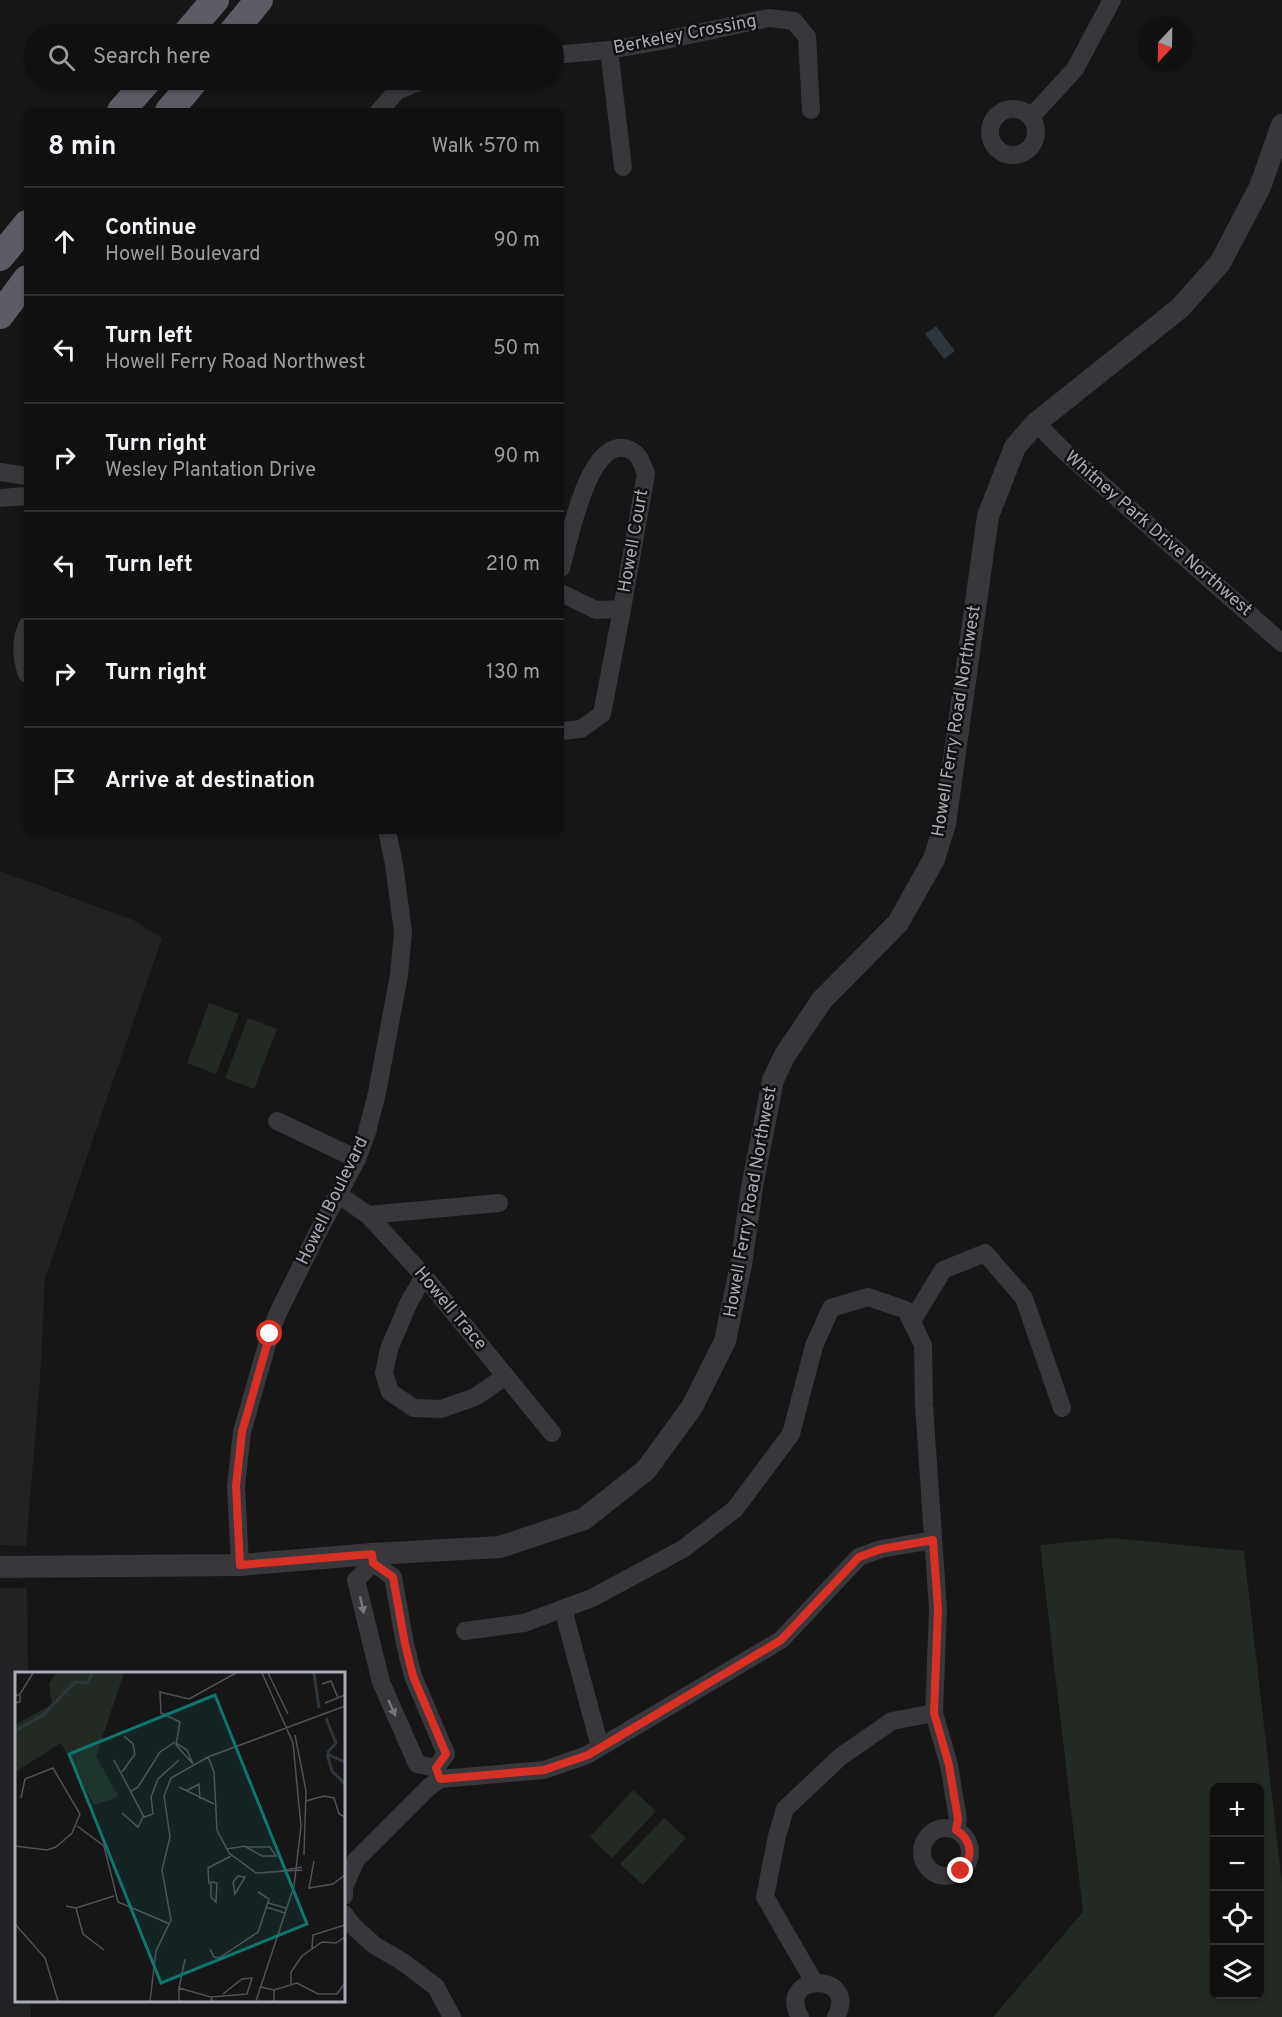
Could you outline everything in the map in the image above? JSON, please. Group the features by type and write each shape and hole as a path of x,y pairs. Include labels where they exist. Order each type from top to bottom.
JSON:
{"highway":[{"path":"195,24 215,0"},
{"path":"239,24 259,0"},
{"path":"125,108 140,90"},
{"path":"172,108 187,90"},
{"path":"0,257 24,228"},
{"path":"0,315 24,283"}],"street":[{"path":"1030,117 1075,69 1112,0"},
{"name":"Berkeley Crossing","path":"564,54 609,50 769,18 794,21 807,37 811,110"},
{"path":"609,50 623,167"},
{"path":"382,108 399,90"},
{"name":"Howell Ferry Road Northwest","path":"0,1566 240,1565 373,1558 500,1547 584,1519 646,1470 693,1407 724,1341 741,1265 752,1187 773,1080 785,1055 822,1000 898,923 934,859 945,824 988,516 1015,447 1036,423 1180,308 1221,263 1260,187 1282,125"},
{"name":"Whitney Park Drive Northwest","path":"1036,423 1064,451 1282,643"},
{"name":"Howell Court","path":"564,558 584,488 595,465 606,453 621,447 632,451 640,457 646,474 602,714 581,729 564,731"},
{"path":"0,472 24,476"},
{"path":"0,498 24,496"},
{"name":"Howell Court","path":"564,594 596,610 622,609"},
{"path":"24,632 22,654 24,662"},
{"name":"Howell Boulevard","path":"240,1565 236,1486 242,1432 277,1315 357,1159 377,1093 398,987 403,932 388,834"},
{"path":"277,1121 357,1159"},
{"name":"Howell Trace","path":"339,1195 368,1215 424,1276 552,1432"},
{"path":"368,1215 499,1203"},
{"path":"912,1321 943,1270 985,1253 1024,1298 1062,1408"},
{"path":"424,1276 389,1349 384,1373 390,1392 414,1408 441,1408 474,1397 506,1376"},
{"path":"465,1631 524,1623 563,1609 592,1598 683,1549 735,1509 791,1434 814,1346 831,1308 868,1297 906,1310 923,1345 924,1405 938,1609 934,1713 949,1765 958,1819 956,1830"},
{"path":"345,1885 356,1860 429,1787 438,1774 446,1754 413,1676 393,1577 373,1558 356,1581 381,1682 417,1764 438,1774 544,1770 588,1755 781,1640 859,1557 881,1549 933,1540"},
{"path":"563,1609 600,1747"},
{"path":"373,1653 405,1644"},
{"path":"814,1982 765,1897 777,1836 785,1809 840,1757 892,1721 934,1713"},
{"path":"345,1915 374,1945 403,1962 436,1987 452,2017"},
{"path":"800,2017 796,2008 798,1994 807,1984 814,1982 828,1984 834,1989 840,2003 836,2017"}],"shaded area":[{"path":"936,326 955,351 944,359 925,334"},
{"path":"0,871 133,920 162,938 45,1279 40,1379 26,1546 0,1545"},
{"path":"209,1003 239,1014 216,1074 187,1063"},
{"path":"248,1018 277,1029 254,1089 225,1078"},
{"path":"1112,1538 1244,1551 1282,1883 1282,2017 993,2017 1083,1912 1040,1545"},
{"path":"0,1588 27,1588 28,1672 15,1672 15,2002 31,2002 31,2017 0,2017"},
{"path":"633,1790 656,1811 612,1858 590,1837"},
{"path":"664,1818 686,1838 643,1885 620,1864"}],"route":[{"path":"270,1334 242,1432 236,1486 240,1565 372,1554 373,1563 393,1577 413,1676 446,1754 436,1768 440,1779 544,1770 588,1755 781,1640 859,1557 881,1549 933,1540 938,1609 934,1713 949,1765 958,1819 956,1830 963,1834 970,1849 970,1858 961,1871"}]}
